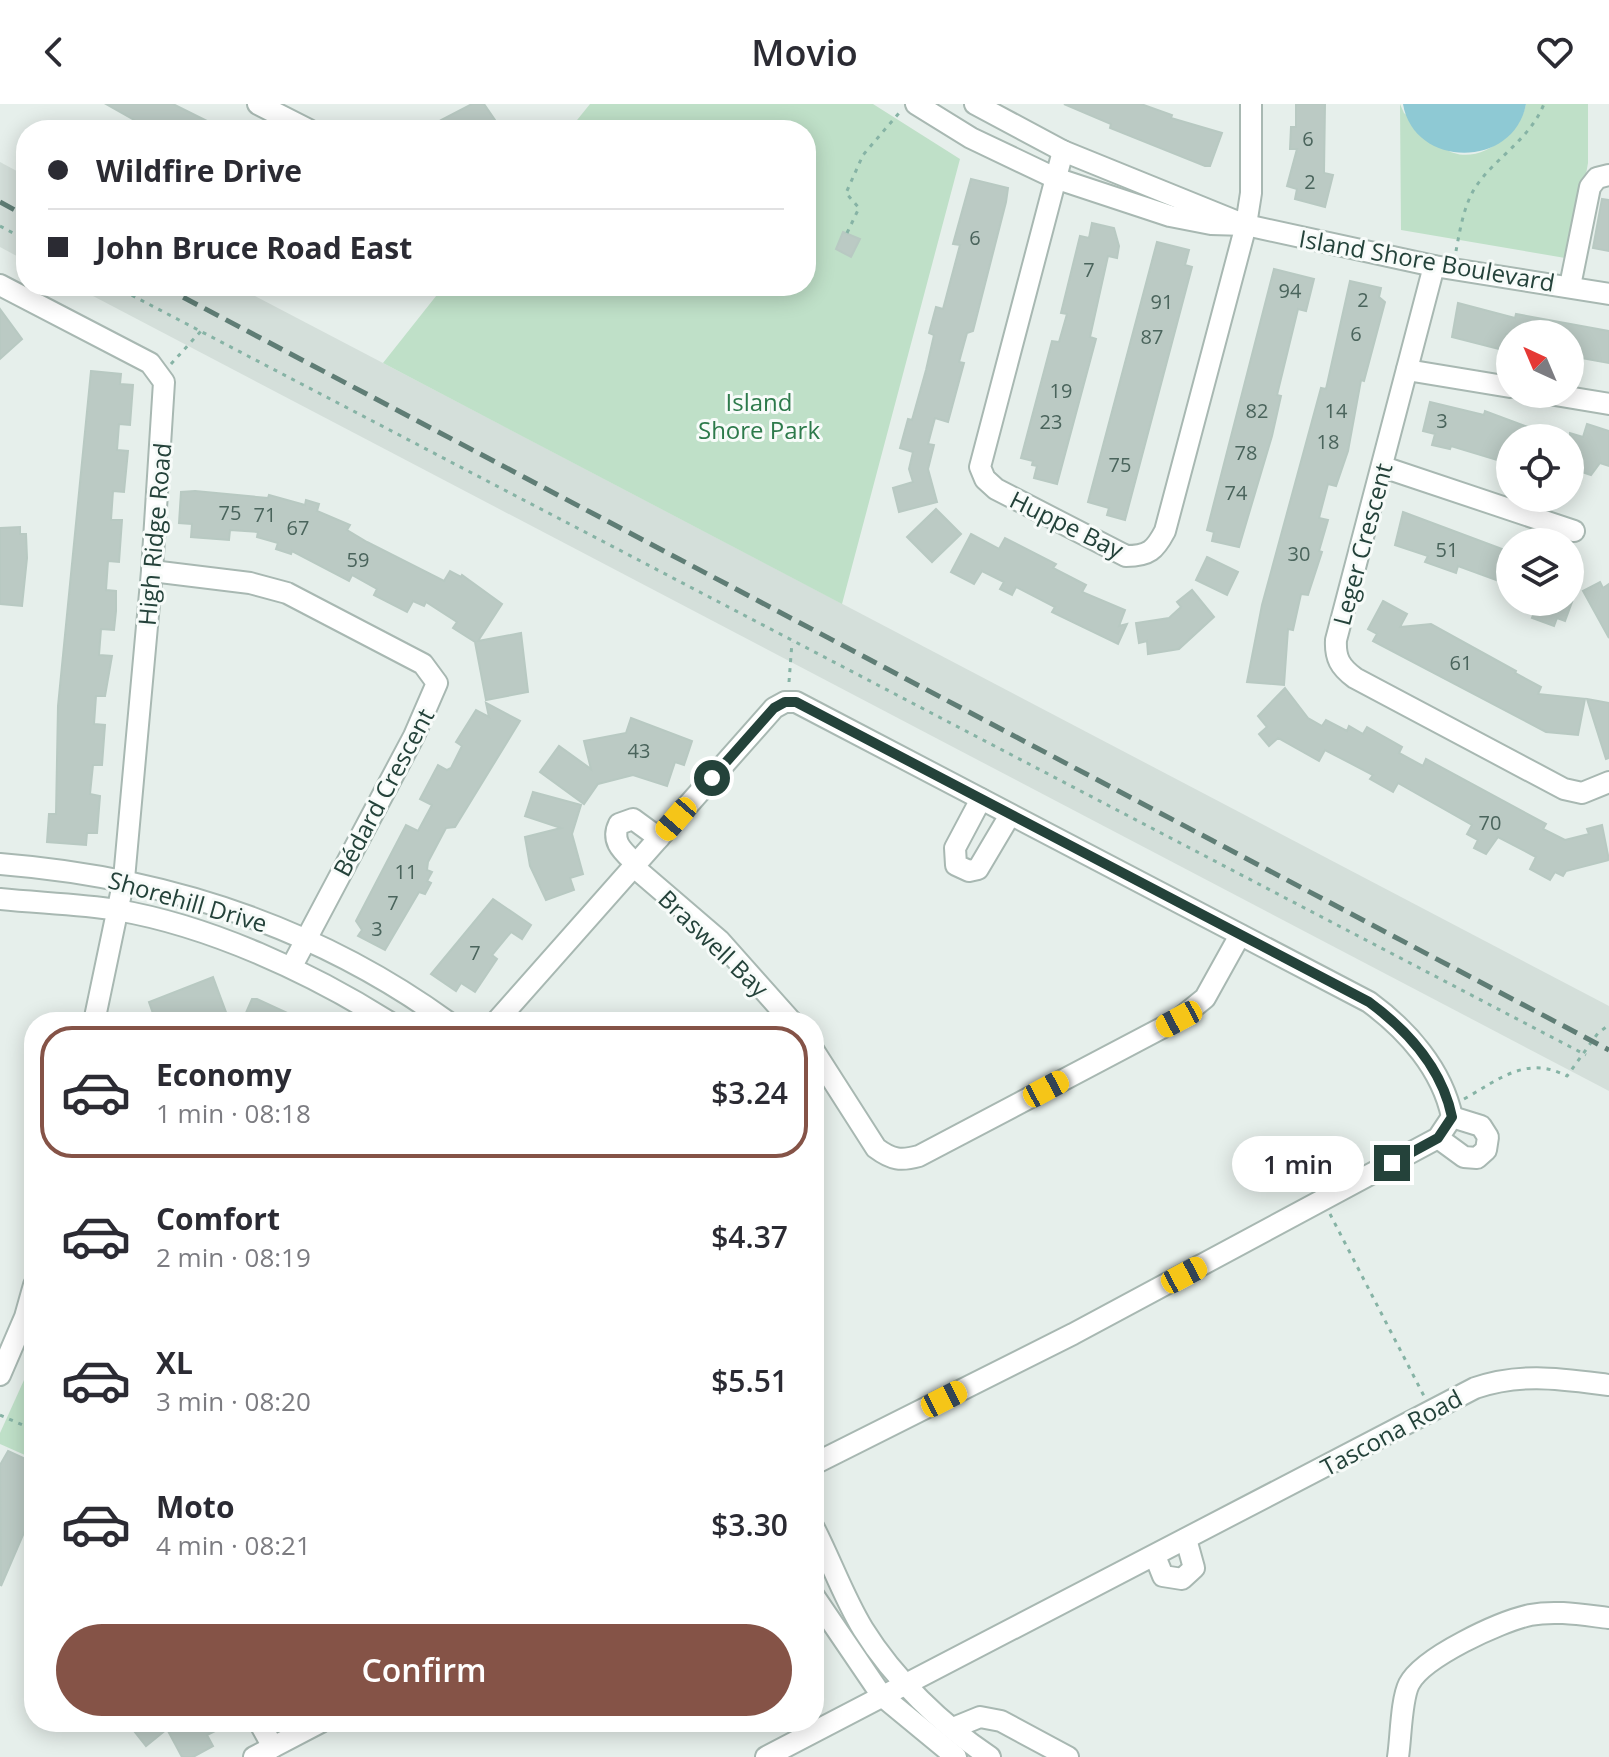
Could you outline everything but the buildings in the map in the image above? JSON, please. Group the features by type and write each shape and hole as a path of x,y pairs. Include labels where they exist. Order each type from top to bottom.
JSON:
{"street":[{"path":"258,104 289,120"},
{"name":"Island Shore Boulevard","path":"975,104 1063,151 1246,225 1434,266 1609,294"},
{"path":"1246,225 1251,193 1249,105"},
{"name":"Island Shore Boulevard","path":"908,107 1055,178 1170,216 1211,224 1246,225"},
{"name":"Huppe Bay","path":"1063,151 980,467 985,479 996,489 1126,556 1146,556 1156,548 1165,531 1246,225"},
{"path":"1570,286 1590,187 1597,178 1609,175"},
{"name":"Leger Crescent","path":"1434,266 1336,640 1339,663 1355,678 1564,789 1582,793 1609,782"},
{"path":"21,296 150,363 159,374"},
{"path":"1407,370 1496,385"},
{"name":"High Ridge Road","path":"96,1012 124,879 165,394 164,382 159,374"},
{"path":"1584,400 1609,404"},
{"path":"1383,467 1565,528"},
{"name":"Bédard Crescent","path":"152,571 250,583 287,593 423,664 437,683 414,736 292,966"},
{"path":"505,1012 774,708 796,702 1369,1002 1401,1025 1422,1052 1451,1112 1481,1126 1488,1137 1486,1150 1477,1158 1464,1157 1438,1138"},
{"path":"981,799 955,848 956,865 962,870 978,869 1010,815"},
{"name":"Braswell Bay","path":"659,838 633,819 619,824 615,831 619,847 635,866 719,940 783,1012"},
{"name":"Shorehill Drive","path":"0,864 74,870 124,879 239,910 305,939 410,994 434,1012"},
{"name":"Shorehill Drive","path":"0,899 118,910 222,939 292,966 372,1012"},
{"path":"824,1067 876,1148 887,1157 901,1161 919,1156 1179,1019 1205,998 1240,935"},
{"path":"824,1459 1073,1334 1438,1138 1451,1112"},
{"path":"0,1375 24,1319"},
{"name":"Tascona Road","path":"824,1726 1475,1388 1520,1376 1609,1385"},
{"path":"1155,1556 1163,1576 1182,1579 1194,1568 1186,1539"},
{"path":"824,1548 863,1628 906,1684 990,1757"},
{"path":"824,1611 882,1696 956,1757"},
{"path":"1398,1757 1408,1686 1428,1663 1508,1621 1531,1615 1554,1613 1609,1618"},
{"path":"953,1728 980,1717 1001,1721 1068,1757"},
{"path":"265,1732 273,1747"},
{"path":"254,1757 302,1732"},
{"name":"Tascona Road","path":"766,1757 814,1732"}],"path":[{"path":"1457,243 1468,200 1484,177 1535,126 1544,104"},
{"path":"847,233 859,208 846,193 863,155 908,107"},
{"path":"133,296 1586,1055"},
{"path":"159,374 188,349 201,331"},
{"path":"788,702 792,640"},
{"path":"1451,1112 1518,1070 1536,1065 1551,1067 1567,1076 1586,1055 1598,1033 1609,1025"},
{"path":"1322,1200 1431,1410"},
{"path":"0,1415 24,1426"}],"shaded area":[{"path":"0,162 16,171 16,256 0,247"},
{"path":"93,296 255,296 383,363 1609,1006 1609,1091"}],"green space":[{"name":"Island Shore Park","path":"590,104 873,104 960,159 842,604 383,363 436,296 816,296 816,120 577,120"},
{"path":"1400,104 1404,113 1435,141 1449,151 1465,155 1488,149 1509,134 1526,104 1588,104 1588,163 1571,259 1401,230"},
{"path":"24,1380 24,1455 0,1444 0,1433"}],"water":[{"path":"1403,104 1526,104 1518,125 1503,141 1485,150 1464,153 1444,150 1425,141 1411,125"}],"railway":[{"path":"0,202 16,211"},
{"path":"181,296 1609,1050"}],"route":[{"path":"712,778 774,708 785,702 796,702 1369,1002 1401,1025 1422,1052 1450,1106 1452,1117 1438,1138 1392,1163"}]}
